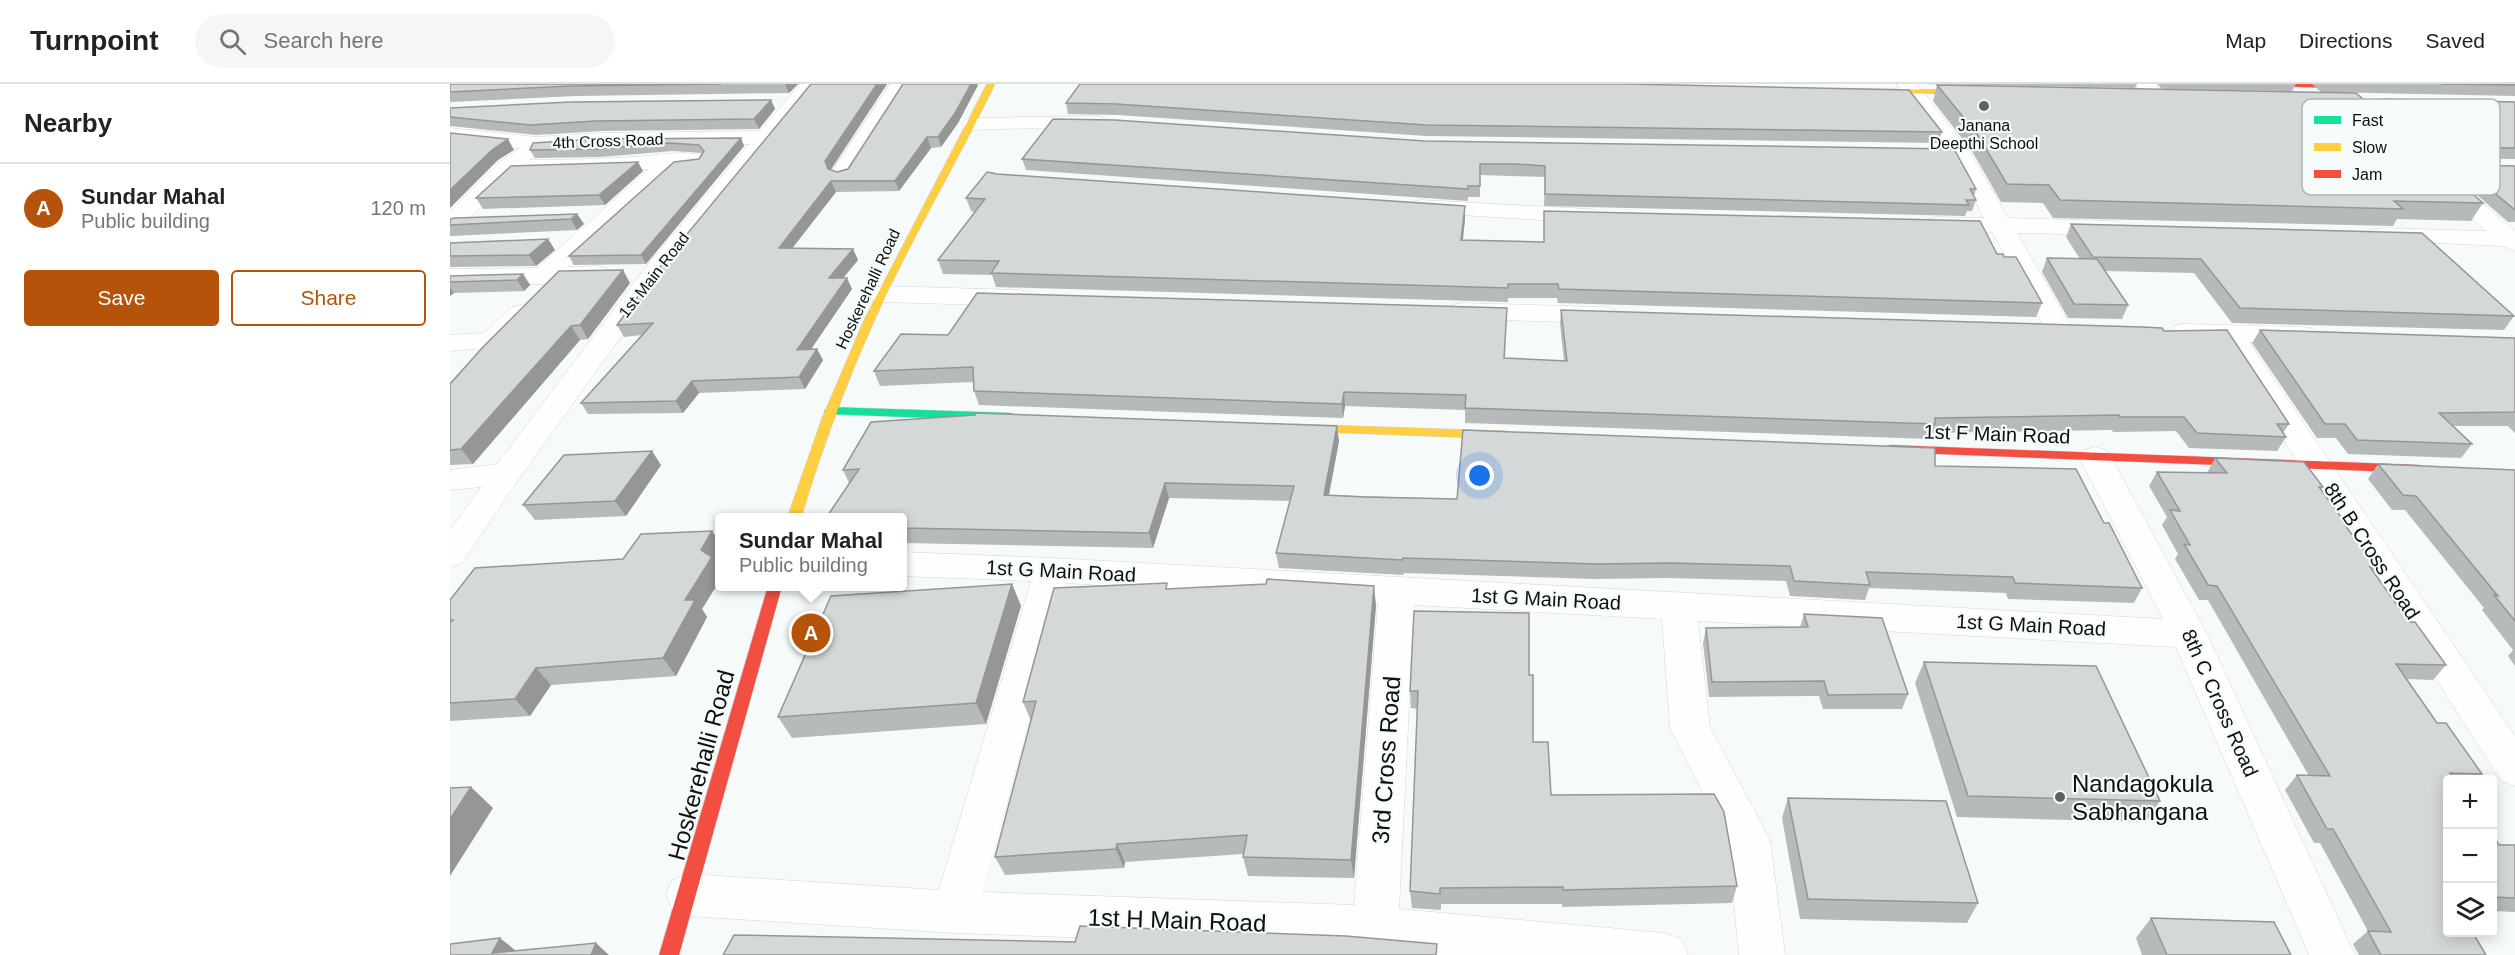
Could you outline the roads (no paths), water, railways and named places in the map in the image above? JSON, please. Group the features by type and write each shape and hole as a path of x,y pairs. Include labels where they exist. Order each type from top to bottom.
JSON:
{"street":[{"path":"842,173 900,84"},
{"name":"Hoskerehalli Road","path":"795,513 806,474 830,411 882,294 991,84"},
{"path":"2256,84 2305,92 2515,90"},
{"path":"1910,88 1947,152 2001,226 2057,328"},
{"path":"1854,90 1910,88 1997,93"},
{"path":"2305,92 2358,91 2455,99"},
{"path":"2358,91 2363,99"},
{"path":"2500,103 2515,104"},
{"name":"4th Cross Road","path":"450,134 539,143 602,139 785,109"},
{"name":"1st Main Road","path":"450,555 507,473 654,273 785,109"},
{"path":"972,124 1036,121 1118,123"},
{"path":"454,233 508,167 539,143"},
{"path":"508,167 600,166 673,160 747,159"},
{"path":"471,366 582,240 673,160"},
{"path":"2460,195 2513,241"},
{"path":"1402,206 1614,217"},
{"path":"574,215 610,214"},
{"path":"454,233 491,218"},
{"path":"1919,224 2131,228"},
{"path":"2356,235 2513,241"},
{"path":"549,241 582,240"},
{"path":"450,277 654,273"},
{"path":"882,294 1048,299"},
{"path":"1440,310 1630,316"},
{"path":"2160,331 2324,335"},
{"name":"8th B Cross Road","path":"2229,333 2515,770"},
{"path":"450,343 492,341"},
{"path":"830,411 1021,418"},
{"path":"1284,427 1522,436"},
{"name":"1st F Main Road","path":"1881,449 2433,469"},
{"name":"8th C Cross Road","path":"2095,457 2189,634 2332,955"},
{"path":"450,480 507,473"},
{"name":"1st G Main Road","path":"907,564 1052,570 2189,634"},
{"path":"955,912 1052,570"},
{"name":"Hoskerehalli Road","path":"669,955 774,591"},
{"name":"3rd Cross Road","path":"1375,930 1397,591"},
{"path":"1679,606 1690,728 1749,840 1762,955"},
{"name":"1st H Main Road","path":"688,895 955,912 1348,926 1665,955"}],"place":[{"name":"Janana Deepthi School","path":"1984,106"},
{"name":"Sundar Mahal","path":"811,633"},
{"name":"Nandagokula Sabhangana","path":"2060,797"}]}
